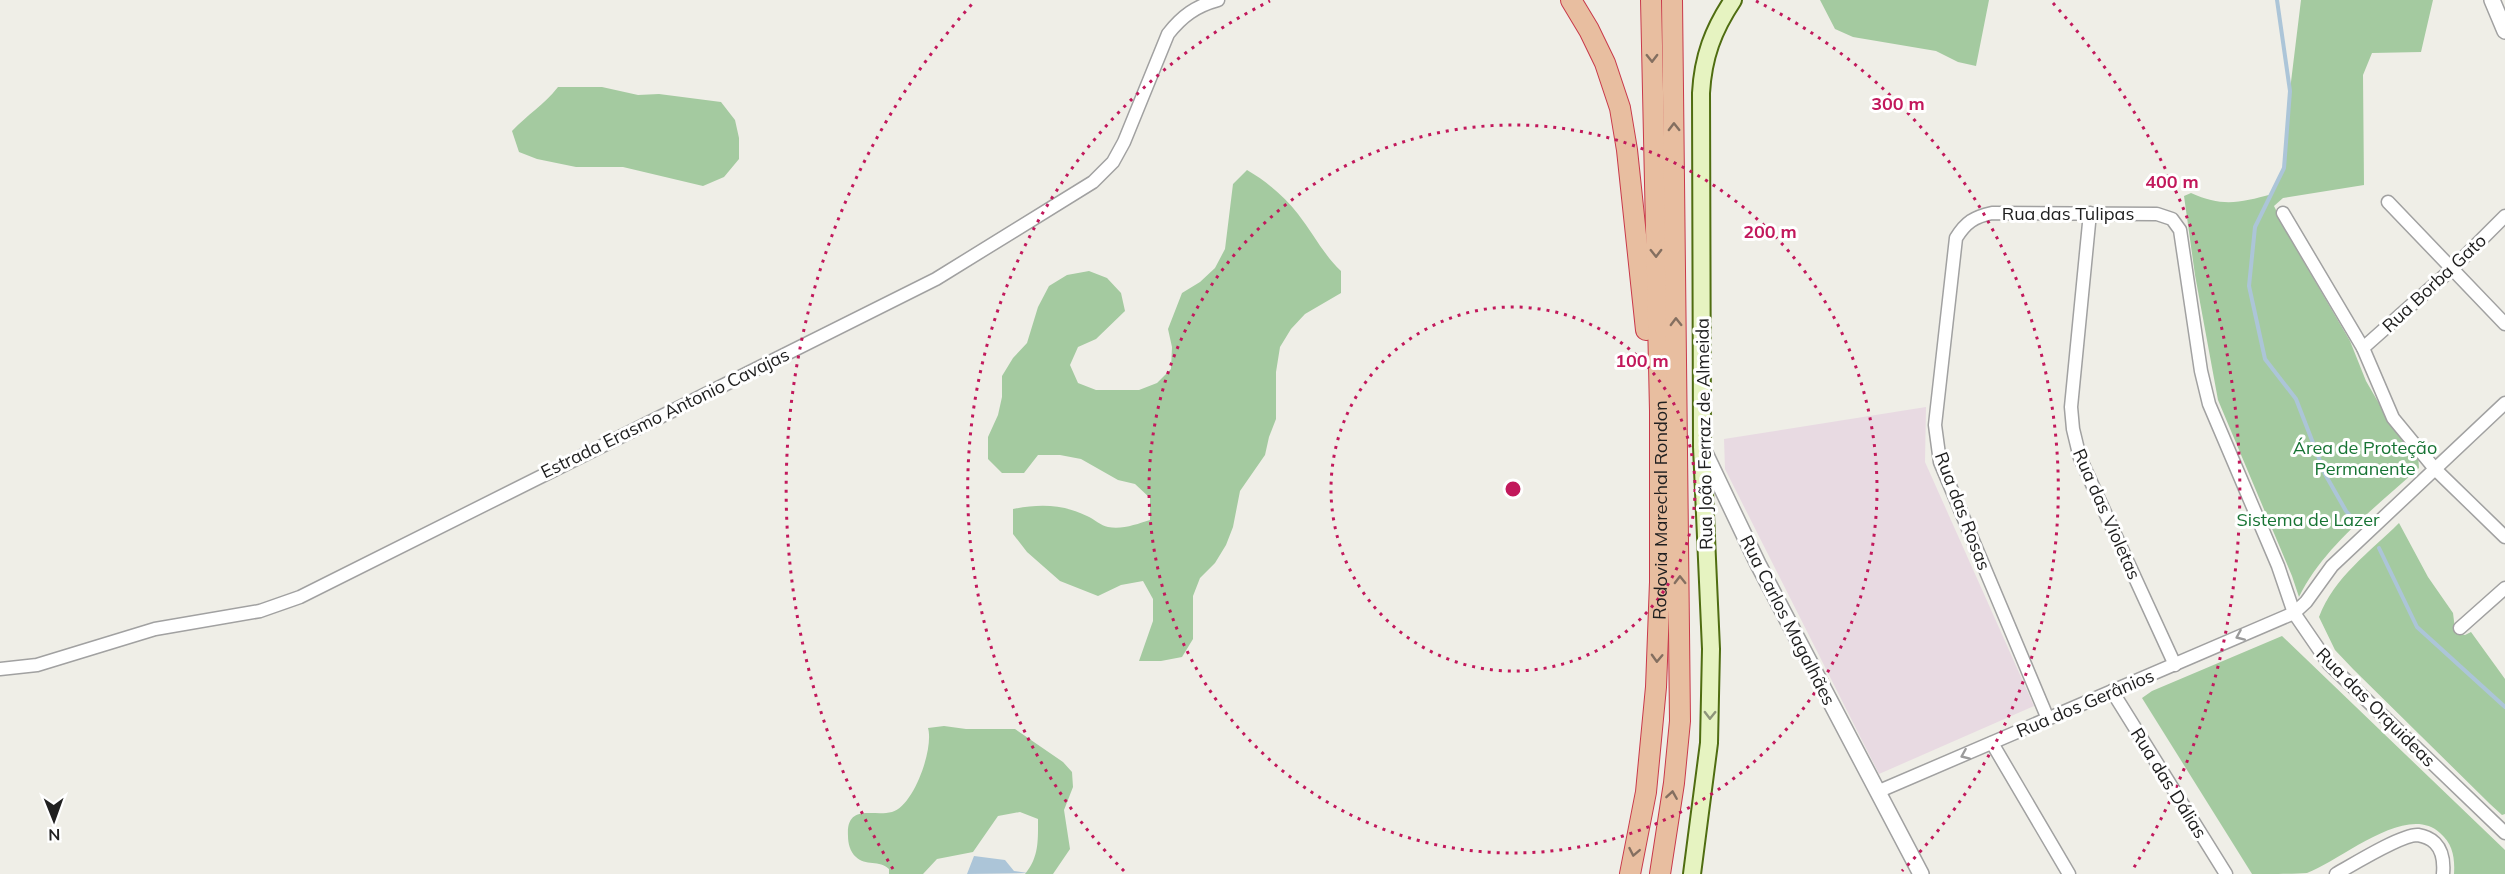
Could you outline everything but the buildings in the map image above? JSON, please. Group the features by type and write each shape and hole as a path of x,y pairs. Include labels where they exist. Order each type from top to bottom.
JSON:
{"highway":[{"path":"1571,0 1605,63 1624,128 1649,363 1660,411"},
{"name":"Rodovia Marechal Rondon","path":"1630,874 1646,792 1656,687 1660,582 1660,411 1650,0"},
{"name":"Rodovia Marechal Rondon","path":"1660,874 1674,783 1680,721 1672,0"}],"main road":[{"name":"Rua João Ferraz de Almeida","path":"1692,874 1709,743 1711,649 1702,447 1701,93 1708,46 1718,22 1733,0"}],"street":[{"name":"Estrada Erasmo Antonio Cavajas","path":"0,669 37,665 155,628 260,611 300,597 936,279 1093,182 1113,162 1124,142 1168,34 1180,18 1202,4 1218,0"},
{"path":"2492,0 2505,31"},
{"path":"2388,202 2505,324"},
{"name":"Rua das Tulipas","path":"1965,224 1977,216 1992,213 2157,214 2172,219"},
{"name":"Rua das Violetas","path":"2090,213 2071,407 2073,429 2080,458 2175,665"},
{"path":"2283,213 2363,348 2377,385 2394,418 2435,469 2505,537"},
{"name":"Rua Borba Gato","path":"2363,348 2453,268 2505,216"},
{"name":"Rua das Orquideas","path":"2172,219 2180,230 2199,359 2209,404 2278,566 2294,613 2317,649 2330,664 2503,828"},
{"name":"Rua das Rosas","path":"1965,224 1956,238 1935,425 1940,462 2049,719"},
{"path":"2294,613 2306,602 2332,566 2505,403"},
{"name":"Rua Carlos Magalhães","path":"1702,447 1723,494 1876,792 1921,874"},
{"path":"2460,628 2505,588"},
{"name":"Rua dos Gerânios","path":"1876,792 2294,613"},
{"name":"Rua das Dálias","path":"2112,692 2226,874"},
{"path":"1992,743 2069,874"},
{"path":"2336,874 2399,840 2417,835 2431,840 2439,848 2444,863 2443,874"}],"shaded area":[{"path":"1926,407 1925,462 2034,706 1879,774 1725,469 1724,439"}],"green space":[{"path":"1820,0 1989,0 1976,66 1958,62 1936,51 1853,37 1835,29"},
{"name":"Área de Proteção Permanente","path":"2301,0 2433,0 2421,52 2372,53 2363,75 2364,185 2283,198 2274,206 2291,240 2350,341 2366,381 2388,419 2418,455 2419,468 2337,544 2322,561 2299,597 2218,400 2195,275 2184,196 2191,193 2212,200 2231,202 2272,194 2284,168 2290,90"},
{"path":"558,87 602,87 638,95 659,94 721,102 735,120 739,138 739,159 724,177 703,186 623,167 576,167 537,159 519,152 512,131"},
{"path":"1247,170 1274,189 1298,214 1323,251 1341,271 1341,293 1305,314 1291,329 1280,347 1276,372 1276,419 1265,455 1240,491 1233,527 1226,545 1215,563 1200,578 1193,596 1193,639 1182,657 1161,661 1139,661 1153,621 1153,599 1143,581 1121,585 1098,596 1060,581 1027,552 1013,534 1013,509 1032,506 1060,507 1090,517 1105,526 1119,528 1150,520 1150,498 1135,484 1118,480 1081,459 1060,455 1038,455 1024,473 1002,473 988,459 988,437 998,415 1002,397 1002,376 1013,358 1027,343 1038,307 1049,286 1067,275 1089,271 1107,278 1121,293 1125,311 1096,339 1078,347 1070,365 1078,383 1096,390 1139,390 1157,383 1171,369 1172,347 1168,329 1182,293 1200,282 1215,268 1225,249 1233,184"},
{"name":"Sistema de Lazer","path":"2399,523 2428,577 2453,613 2455,629 2458,633 2465,635 2471,632 2505,679 2505,814 2502,815 2490,804 2335,650 2319,617 2343,577"},
{"path":"2282,636 2505,850 2505,874 2454,874 2452,852 2444,837 2426,825 2410,824 2374,837 2307,873 2252,874 2142,698 2152,691"},
{"path":"944,726 966,729 1015,729 1063,762 1072,772 1073,787 1064,810 1070,849 1053,874 1025,874 1035,855 1038,842 1038,819 1020,812 998,816 973,852 937,859 923,874 889,874 889,869 885,866 860,860 854,855 848,839 852,819 856,815 892,812 908,799 925,762 928,749 928,728"}],"water":[{"path":"974,856 1005,860 1014,871 1028,873 967,874"}],"waterway":[{"path":"2277,0 2290,91 2284,168 2255,227 2249,286 2265,359 2296,399 2325,474 2346,511 2355,521"},
{"path":"2379,548 2417,627 2505,707"}]}
